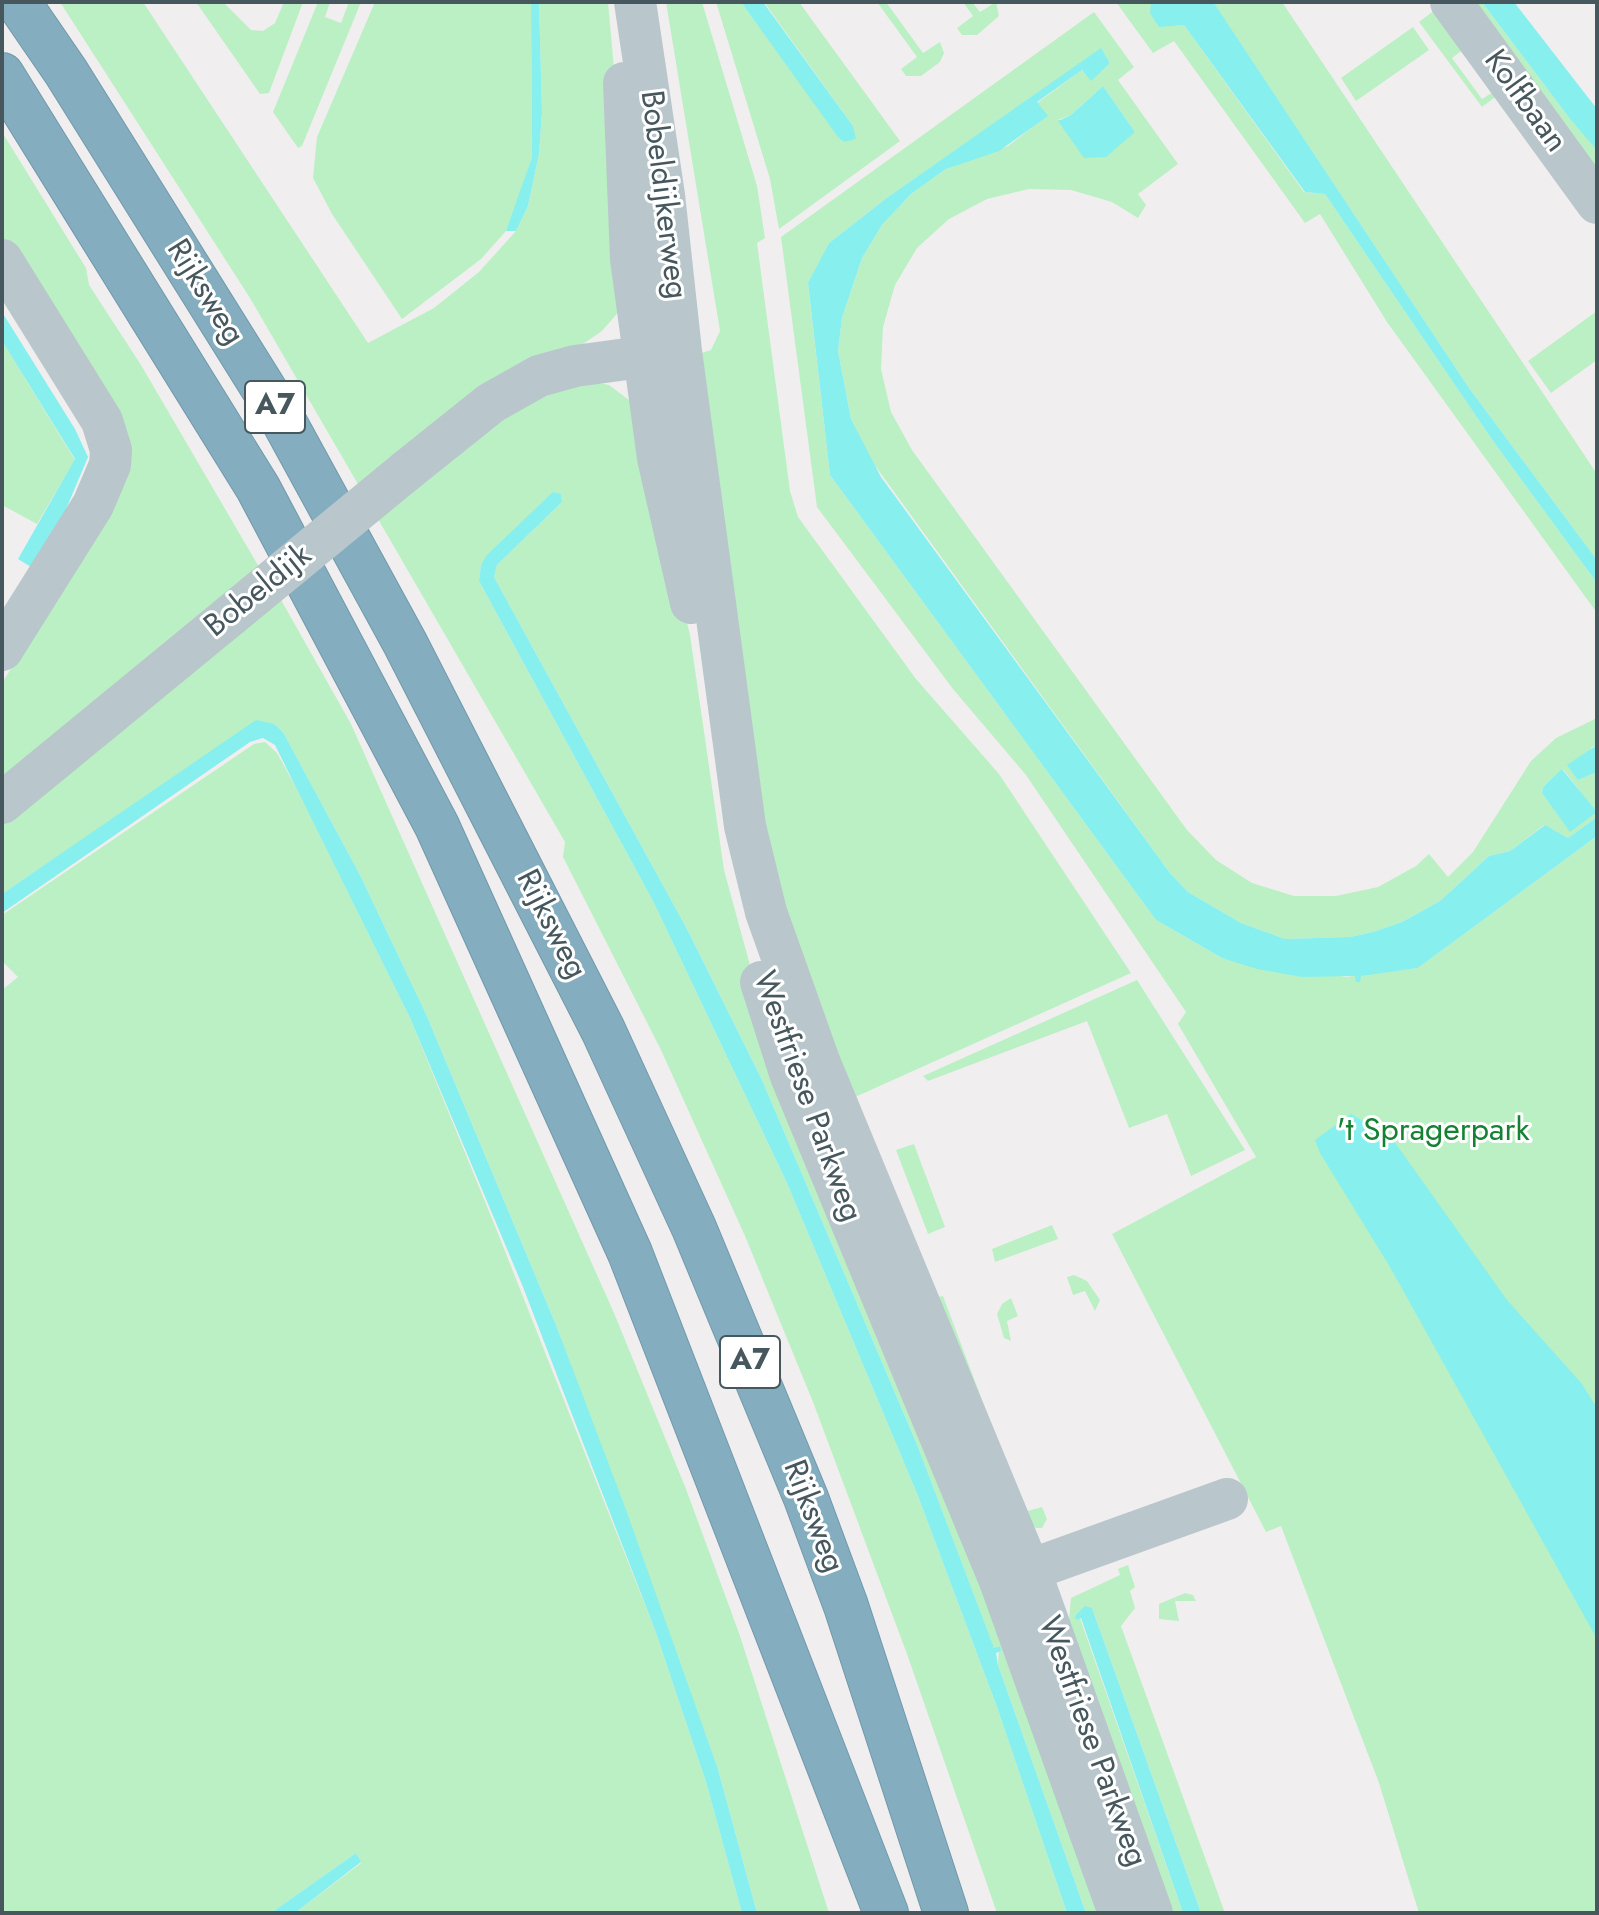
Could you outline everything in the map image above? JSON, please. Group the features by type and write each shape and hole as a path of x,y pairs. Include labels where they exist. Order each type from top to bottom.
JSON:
{"highway":[{"name":"Rijksweg","path":"18,2 66,72 282,418 405,643 603,1030 694,1228 806,1498 846,1606 946,1913"},
{"name":"Rijksweg","path":"2,75 258,488 437,826 630,1253 886,1913"},
{"name":"A7","path":"807,1706 856,1913"}],"street":[{"name":"Bobeldijkerweg","path":"615,2 624,88 631,259 663,354"},
{"name":"Bobeldijkerweg","path":"635,2 664,195 663,354"},
{"name":"Kolfbaan","path":"1451,2 1597,203"},
{"path":"2,260 102,421 111,450 110,465 93,505 2,650"},
{"name":"Bobeldijk","path":"2,803 406,471 519,386 565,368 663,354"},
{"name":"Westfriese Parkweg","path":"663,354 745,826 766,912 819,1061 1015,1576 1152,1913"},
{"path":"1015,1576 1227,1499"},
{"name":"Westfriese Parkweg","path":"1015,1576 1119,1913"}],"green space":[{"path":"60,2 143,2 368,343 434,308 479,272 516,231 528,206 539,154 542,113 539,2 608,2 618,113 621,309 602,331 580,346 359,486 250,298"},
{"path":"196,2 223,2 251,30 263,31 275,23 284,2 303,2 269,93 260,94"},
{"path":"318,2 330,2 325,17 341,23 349,2 361,2 302,146 298,148 273,112"},
{"path":"375,2 531,2 532,157 513,215 506,231 481,259 402,319 332,214 313,178 317,137"},
{"path":"666,2 702,2 757,186 765,238 757,243 790,491 798,517 916,679 999,774 1131,973 844,1102 785,947 689,357 711,350 720,331"},
{"path":"716,2 741,2 809,95 853,126 764,2 799,2 900,141 779,229 770,179"},
{"path":"877,2 886,2 923,53 940,42 944,53 940,62 921,76 906,76 901,69 917,57"},
{"path":"963,2 972,2 980,12 996,2 999,16 977,35 962,35 957,28 973,16"},
{"path":"1116,2 1151,2 1159,26 1184,25 1304,192 1325,194 1493,441 1597,583 1597,613 1387,322 1320,214 1305,223 1174,41 1153,53"},
{"path":"1213,2 1282,2 1597,474 1597,560 1469,388"},
{"path":"1466,2 1482,2 1570,119 1590,140 1597,150 1597,183"},
{"path":"1440,6 1469,45 1452,58 1482,99 1499,88 1502,92 1482,107 1419,22"},
{"name":"'t Spragerpark","path":"1094,12 1134,67 1118,80 1178,164 1138,194 1146,205 1138,218 1112,202 1071,190 1029,189 987,199 949,219 917,248 895,285 883,327 881,369 891,412 912,450 1187,830 1216,860 1252,883 1294,896 1336,896 1378,887 1416,866 1429,854 1448,877 1473,852 1531,761 1556,738 1597,718 1597,745 1591,748 1578,780 1597,772 1597,817 1568,838 1544,825 1510,851 1489,856 1440,901 1402,922 1350,937 1285,939 1241,923 1188,892 1170,873 871,460 851,419 838,351 842,318 862,258 882,225 911,194 946,169 1008,146 1047,116 1037,103 1082,70 1091,80 1103,70 1110,63 1101,49 888,197 829,243 808,284 830,475 1156,920 1222,958 1346,977 1418,968 1597,836 1597,1913 1419,1913 1379,1783 1281,1526 1266,1532 1112,1234 1256,1157 1178,1024 1186,1012 1026,775 953,689 817,507 781,237","holes":["1103,86 1135,132 1058,120 1071,115","1563,769 1596,812 1570,831 1542,793 1543,787"]},
{"path":"1413,27 1429,50 1356,101 1341,78"},
{"path":"2,132 86,268 89,285 141,365 259,567 2,778 2,683 115,501 2,240"},
{"path":"1597,311 1597,360 1551,393 1528,361"},
{"path":"2,341 75,460 37,524 2,505"},
{"path":"589,381 609,385 633,403 690,635 724,870 774,1053 1111,1913 1086,1913 998,1665 999,1646 994,1649 918,1447 762,1080 687,929 494,577 497,565 562,502 561,494 481,565 479,581 654,903 787,1183 918,1496 997,1707 1067,1913 997,1913 907,1654 813,1402 745,1236 661,1050 563,857 565,842 378,519 505,410"},
{"path":"280,598 351,724 614,1313 686,1489 739,1633 829,1913 757,1913 718,1769 556,1325 426,1014 360,875 283,732 274,724 107,823 2,894 2,818"},
{"path":"265,742 277,753 298,791 410,1018 495,1226 655,1630 706,1782 742,1913 295,1913 361,1863 356,1853 271,1913 2,1913 2,990 18,977 2,961 2,915 254,744"},
{"path":"1137,980 1245,1150 1191,1176 1167,1114 1129,1128 1087,1021 928,1081 923,1076"},
{"path":"914,1144 945,1227 928,1234 896,1150"},
{"path":"1052,1225 1058,1239 995,1262 992,1249"},
{"path":"1074,1275 1087,1281 1100,1300 1095,1311 1085,1291 1073,1295 1067,1277"},
{"path":"943,1296 1024,1512 1042,1507 1047,1519 1042,1528 1036,1528 1025,1520 1012,1503 960,1373 966,1370 938,1297"},
{"path":"1011,1298 1018,1316 1007,1321 1011,1341 1004,1338 997,1314 1002,1304"},
{"path":"1128,1565 1135,1587 1130,1591 1135,1608 1121,1626 1225,1913 1201,1913 1092,1608 1075,1616 1080,1618 1183,1913 1160,1913 1068,1631 1071,1598 1120,1575 1118,1569"},
{"path":"1185,1593 1193,1595 1196,1601 1175,1601 1179,1621 1159,1619 1159,1604"}],"water":[{"path":"531,2 539,2 542,113 539,154 528,206 516,231 506,231 532,157"},
{"path":"741,2 763,2 853,126 856,139 844,142 838,137"},
{"path":"1151,2 1214,3 1469,388 1597,560 1597,583 1493,441 1325,194 1305,192 1184,25 1159,27 1150,13"},
{"path":"1482,2 1514,2 1597,109 1597,150 1570,119"},
{"path":"1101,48 1110,63 1091,81 1082,70 1037,102 1048,116 999,151 946,169 911,194 882,225 862,258 842,318 838,351 851,419 881,477 1170,873 1188,892 1241,923 1285,939 1350,937 1373,932 1402,922 1440,901 1489,856 1510,851 1545,825 1568,838 1597,817 1597,836 1418,968 1361,976 1360,982 1356,982 1355,976 1302,977 1257,969 1222,958 1156,920 830,475 808,283 829,243 888,197"},
{"path":"1103,86 1135,132 1106,157 1084,158 1058,121 1071,115"},
{"path":"2,312 75,429 88,457 64,514 31,567 18,559 75,459 2,341"},
{"path":"553,492 561,494 562,502 497,565 494,577 687,929 762,1080 918,1447 994,1648 1000,1646 1001,1651 996,1653 998,1665 1086,1913 1067,1913 997,1707 918,1496 787,1183 654,903 479,581 481,565 487,555"},
{"path":"256,720 274,724 283,732 360,875 426,1014 556,1325 625,1507 718,1769 757,1913 742,1913 706,1782 655,1630 523,1287 410,1018 275,745 263,738 250,742 2,913 2,894"},
{"path":"1597,745 1597,772 1578,780 1567,765"},
{"path":"1562,769 1597,812 1570,832 1542,793 1543,787"},
{"path":"1351,1114 1391,1137 1507,1300 1582,1384 1597,1408 1597,1639 1390,1267 1320,1153 1315,1140"},
{"path":"1085,1606 1092,1608 1201,1913 1183,1913 1081,1618 1076,1620 1075,1616"},
{"path":"356,1853 361,1862 295,1913 271,1913"}]}
